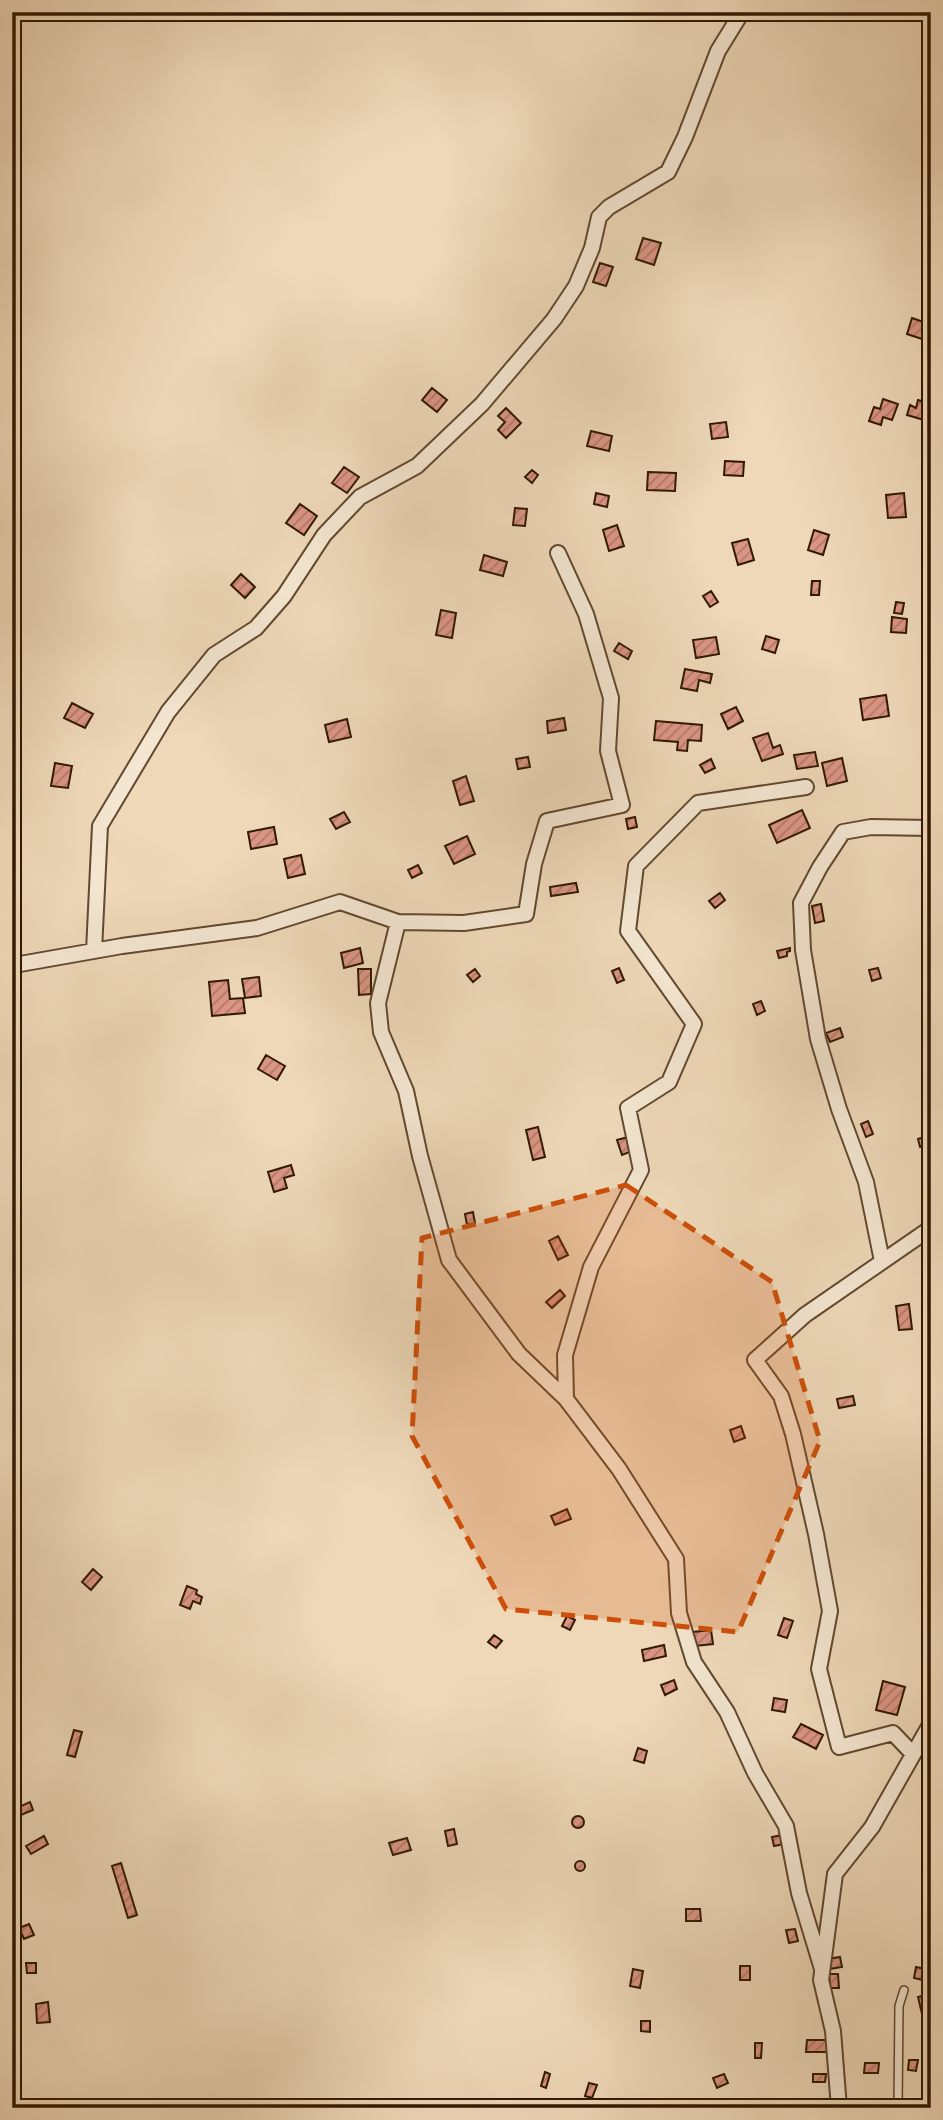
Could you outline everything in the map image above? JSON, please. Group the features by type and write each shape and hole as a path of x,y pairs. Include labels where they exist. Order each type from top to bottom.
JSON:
{"street":[{"path":"94,951 100,825 168,712 214,655 256,628 284,596 324,535 360,497 417,466 482,404 554,319 576,286 592,248 599,217 609,207 668,172 685,137 718,51 742,12"},
{"path":"12,963 20,964 257,928 340,902 398,922 464,923 526,914 534,864 547,821 622,805 608,751 611,698 586,614 558,553"},
{"path":"566,1399 565,1354 591,1267 641,1170 628,1108 669,1082 694,1024 628,931 636,866 698,803 806,787"},
{"path":"882,1261 866,1182 842,1118 818,1039 803,950 801,903 843,832 871,827 931,828"},
{"path":"398,922 378,1003 381,1032 406,1091 420,1156 449,1260 519,1354 566,1399 620,1469 676,1559 679,1613 694,1662 727,1712 755,1773 786,1826 799,1893 822,1969"},
{"path":"914,1754 893,1733 839,1747 819,1669 830,1611 816,1534 793,1434 781,1396 755,1360 805,1314 931,1228"},
{"path":"839,2108 833,2031 821,1980 835,1874 872,1827 931,1723"}],"lane":[{"path":"898,2108 899,2006 904,1990"}],"highlighted area":[{"path":"626,1185 772,1282 820,1441 738,1632 506,1609 412,1436 422,1238"}],"building":[{"path":"643,238 661,243 654,265 636,259"},
{"path":"600,263 613,267 606,286 593,282"},
{"path":"912,318 929,324 925,340 907,334"},
{"path":"432,388 447,400 437,412 422,400"},
{"path":"883,399 898,404 892,420 883,417 881,425 869,421 874,407 880,409"},
{"path":"918,400 931,404 931,422 907,415 910,405 916,408"},
{"path":"506,408 521,423 506,438 498,430 505,422 498,416"},
{"path":"726,422 728,437 712,439 710,424"},
{"path":"591,431 612,436 609,451 587,446"},
{"path":"725,461 744,462 743,476 724,475"},
{"path":"344,467 359,477 347,493 332,483"},
{"path":"532,470 538,475 532,483 525,477"},
{"path":"648,472 676,473 675,491 647,490"},
{"path":"596,493 609,496 607,507 594,504"},
{"path":"904,493 906,517 888,518 886,495"},
{"path":"300,504 317,516 304,535 286,523"},
{"path":"515,508 527,509 525,526 513,525"},
{"path":"617,525 624,546 609,551 603,530"},
{"path":"814,530 829,535 823,555 808,550"},
{"path":"928,538 931,538 931,568 925,567"},
{"path":"748,539 754,560 738,565 732,543"},
{"path":"484,555 507,562 503,576 480,570"},
{"path":"241,574 255,587 245,598 231,585"},
{"path":"812,581 820,581 819,595 811,595"},
{"path":"711,591 718,602 710,607 703,596"},
{"path":"896,602 904,603 902,614 894,613"},
{"path":"441,610 456,613 452,638 436,635"},
{"path":"892,617 907,619 906,633 891,632"},
{"path":"766,636 779,640 775,653 762,649"},
{"path":"716,637 719,654 696,658 693,640"},
{"path":"619,643 632,651 628,659 614,651"},
{"path":"685,669 712,674 710,683 699,680 697,691 681,688"},
{"path":"886,695 889,716 863,720 860,699"},
{"path":"72,703 93,714 85,728 64,718"},
{"path":"736,707 743,721 728,729 721,714"},
{"path":"564,718 566,730 548,733 547,721"},
{"path":"347,719 351,737 329,742 325,725"},
{"path":"656,721 702,725 701,741 688,740 687,751 677,750 678,742 654,740"},
{"path":"768,733 773,748 780,745 783,754 762,761 753,738"},
{"path":"815,752 818,766 797,769 794,755"},
{"path":"528,757 530,767 518,769 516,759"},
{"path":"842,758 847,781 827,786 822,763"},
{"path":"711,759 715,768 705,773 700,765"},
{"path":"55,763 72,766 68,788 51,786"},
{"path":"466,776 474,801 460,805 453,781"},
{"path":"802,810 810,828 777,843 769,825"},
{"path":"344,812 350,822 336,829 330,819"},
{"path":"635,817 637,827 628,829 626,819"},
{"path":"274,827 277,844 251,849 248,832"},
{"path":"467,836 475,854 454,864 445,846"},
{"path":"301,855 305,874 288,878 284,859"},
{"path":"418,865 422,873 412,878 408,870"},
{"path":"576,883 578,892 551,896 550,887"},
{"path":"720,893 725,900 715,908 709,901"},
{"path":"821,904 824,921 815,923 812,906"},
{"path":"360,948 363,963 344,968 341,953"},
{"path":"790,948 787,956 779,958 777,951"},
{"path":"619,968 624,980 617,983 612,971"},
{"path":"878,968 881,978 872,981 869,970"},
{"path":"358,969 371,969 371,994 359,995"},
{"path":"475,969 480,976 473,982 467,975"},
{"path":"259,977 261,996 245,998 242,979"},
{"path":"228,980 230,999 243,998 245,1013 212,1016 209,982"},
{"path":"761,1001 765,1011 757,1015 753,1004"},
{"path":"840,1028 843,1037 830,1042 826,1033"},
{"path":"266,1055 285,1066 277,1080 258,1069"},
{"path":"868,1121 873,1134 866,1137 861,1124"},
{"path":"538,1127 545,1157 533,1160 526,1130"},
{"path":"928,1136 930,1144 920,1147 918,1139"},
{"path":"628,1137 632,1151 622,1155 617,1140"},
{"path":"291,1165 294,1175 284,1178 287,1188 274,1192 268,1172"},
{"path":"473,1212 475,1223 467,1225 465,1214"},
{"path":"558,1236 568,1255 558,1260 549,1241"},
{"path":"560,1290 565,1296 552,1308 546,1302"},
{"path":"909,1304 912,1329 899,1330 896,1306"},
{"path":"853,1396 855,1405 839,1408 837,1399"},
{"path":"741,1426 745,1438 734,1442 730,1430"},
{"path":"567,1509 571,1519 555,1525 551,1516"},
{"path":"93,1569 102,1577 91,1590 82,1582"},
{"path":"187,1586 197,1590 196,1594 202,1597 200,1604 193,1601 190,1609 180,1605"},
{"path":"567,1616 575,1620 570,1630 562,1626"},
{"path":"784,1618 793,1621 787,1638 778,1635"},
{"path":"711,1630 713,1644 695,1646 693,1632"},
{"path":"494,1635 502,1641 496,1648 488,1642"},
{"path":"664,1645 666,1656 644,1661 642,1650"},
{"path":"674,1680 677,1689 665,1695 661,1685"},
{"path":"883,1681 905,1687 897,1715 876,1710"},
{"path":"774,1698 787,1700 785,1712 772,1710"},
{"path":"801,1724 823,1735 816,1749 793,1737"},
{"path":"74,1730 82,1732 75,1757 67,1755"},
{"path":"638,1748 647,1751 644,1763 634,1760"},
{"path":"30,1802 33,1810 14,1818 12,1810"},
{"path":"578,1816 584,1822 578,1828 572,1822"},
{"path":"454,1829 457,1844 448,1846 445,1831"},
{"path":"782,1835 784,1844 774,1846 772,1837"},
{"path":"44,1836 48,1844 31,1854 26,1846"},
{"path":"407,1838 411,1850 393,1855 389,1843"},
{"path":"580,1861 585,1866 580,1871 575,1866"},
{"path":"121,1863 137,1915 128,1918 112,1866"},
{"path":"686,1909 700,1909 701,1921 686,1921"},
{"path":"29,1924 34,1935 24,1939 19,1928"},
{"path":"795,1929 798,1941 789,1943 786,1930"},
{"path":"840,1957 842,1967 829,1969 827,1959"},
{"path":"26,1963 36,1963 36,1973 27,1973"},
{"path":"740,1966 750,1966 750,1980 740,1980"},
{"path":"916,1967 926,1969 923,1980 914,1978"},
{"path":"633,1969 643,1971 640,1988 630,1986"},
{"path":"829,1974 838,1974 839,1988 830,1988"},
{"path":"930,1994 929,2012 922,2014 918,1997"},
{"path":"48,2002 50,2022 37,2023 36,2004"},
{"path":"641,2021 650,2021 650,2032 641,2031"},
{"path":"807,2040 827,2040 827,2052 806,2052"},
{"path":"755,2043 762,2043 761,2058 755,2058"},
{"path":"909,2060 918,2060 916,2071 908,2070"},
{"path":"865,2063 879,2063 878,2073 864,2073"},
{"path":"545,2072 550,2074 546,2088 541,2086"},
{"path":"724,2074 728,2083 717,2088 713,2078"},
{"path":"813,2074 826,2074 825,2082 813,2082"},
{"path":"589,2083 597,2085 592,2098 585,2096"}]}
